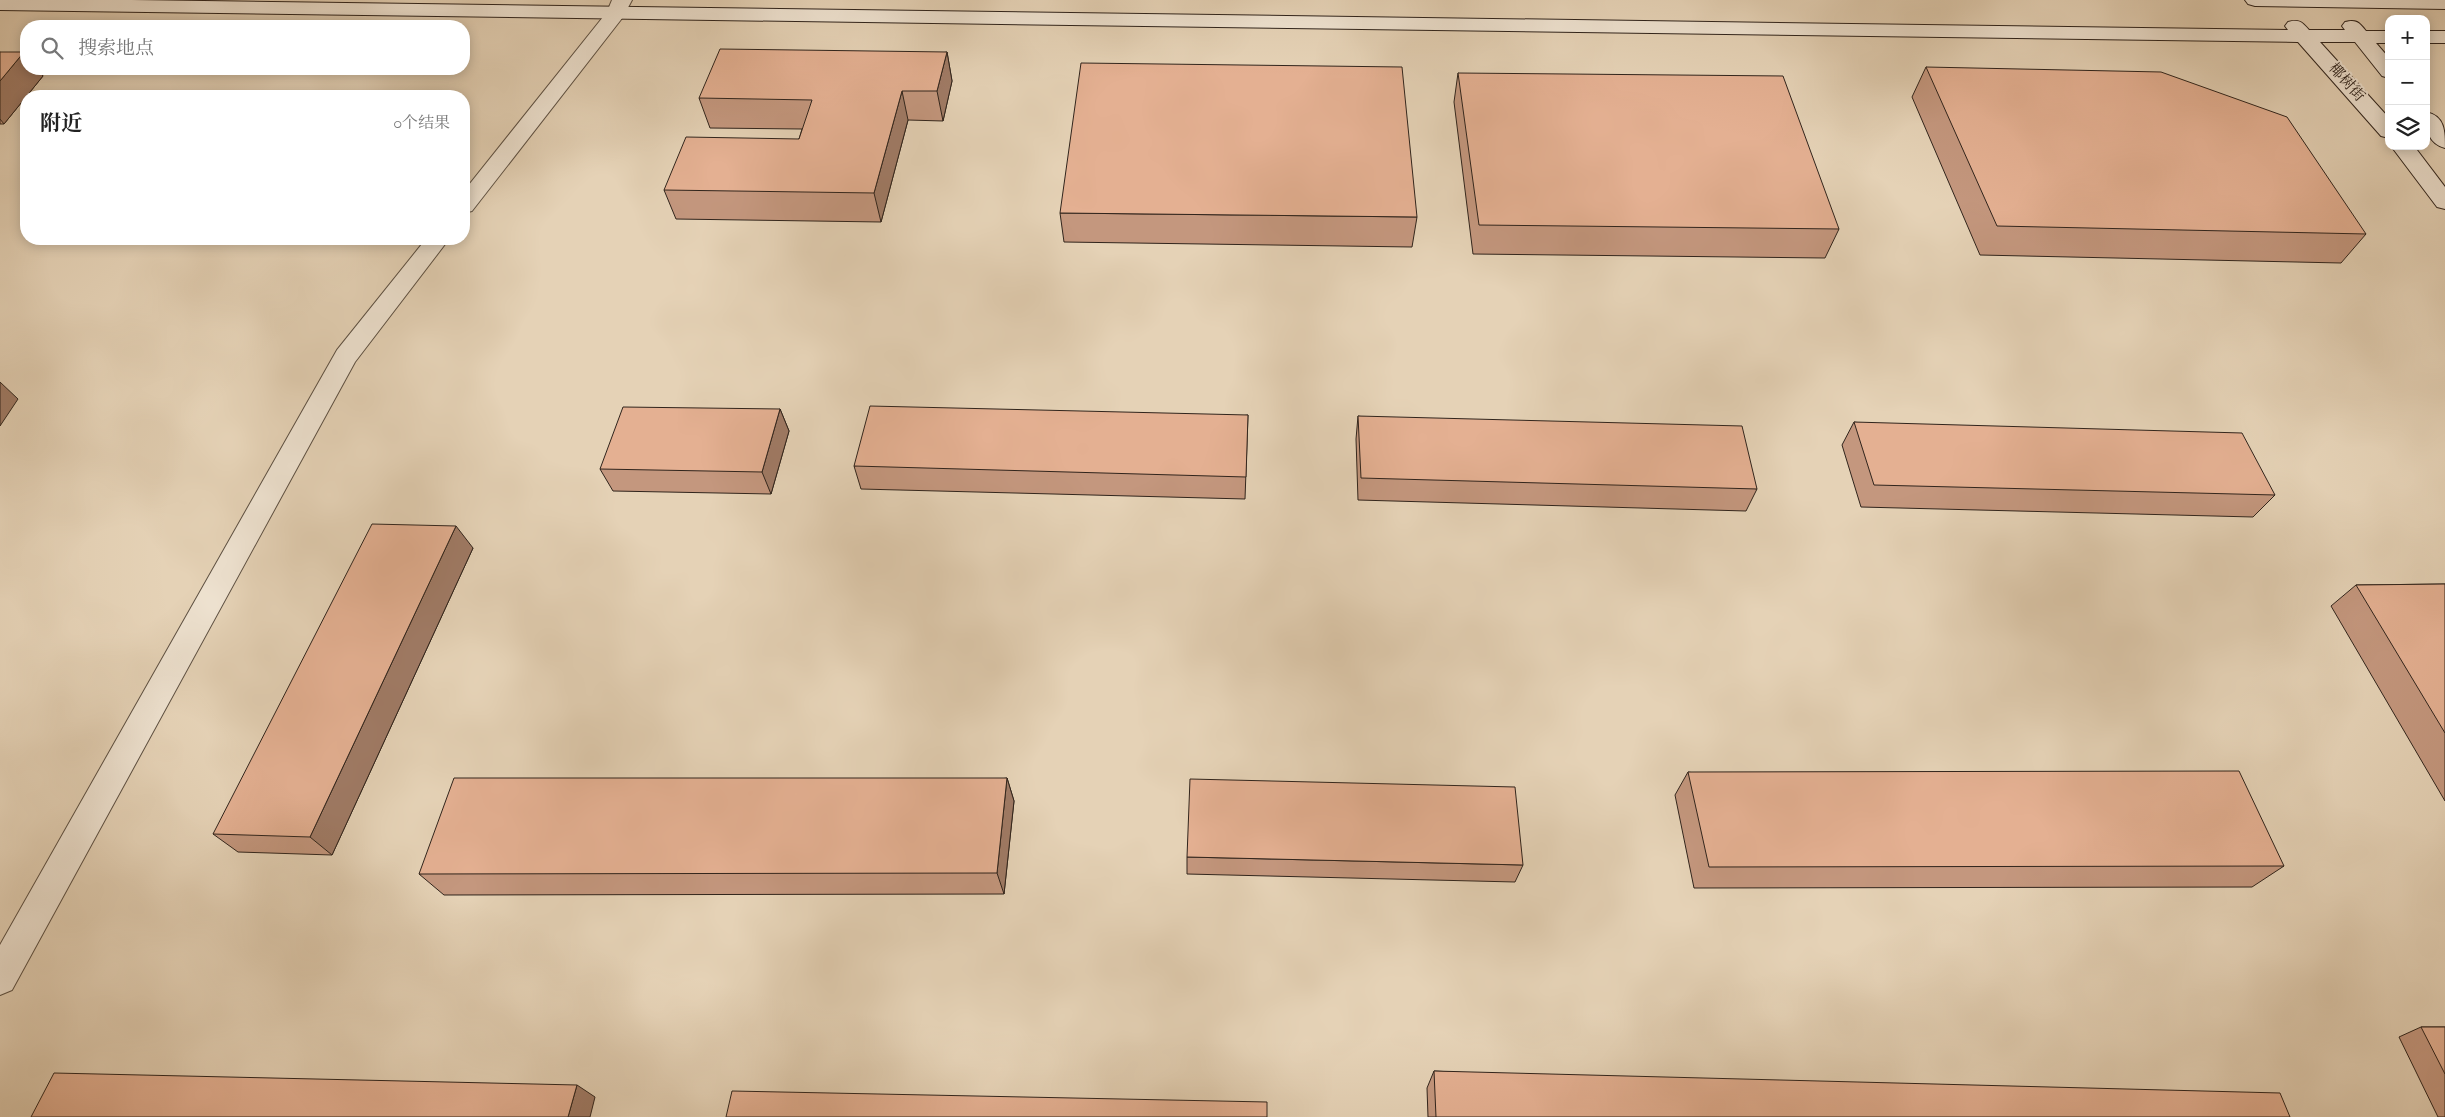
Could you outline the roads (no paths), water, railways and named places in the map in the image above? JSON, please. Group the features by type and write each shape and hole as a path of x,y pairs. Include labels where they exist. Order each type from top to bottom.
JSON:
{"street":[{"path":"2255,0 2445,3"},
{"name":"椰树街","path":"2273,0 2385,127"},
{"path":"2331,0 2385,67"},
{"path":"0,4 619,6 2385,36"},
{"path":"470,198 619,6"},
{"path":"2430,37 2445,37"},
{"path":"2430,123 2445,142"},
{"path":"2405,150 2445,202"},
{"path":"0,978 346,356 433,245"}]}
